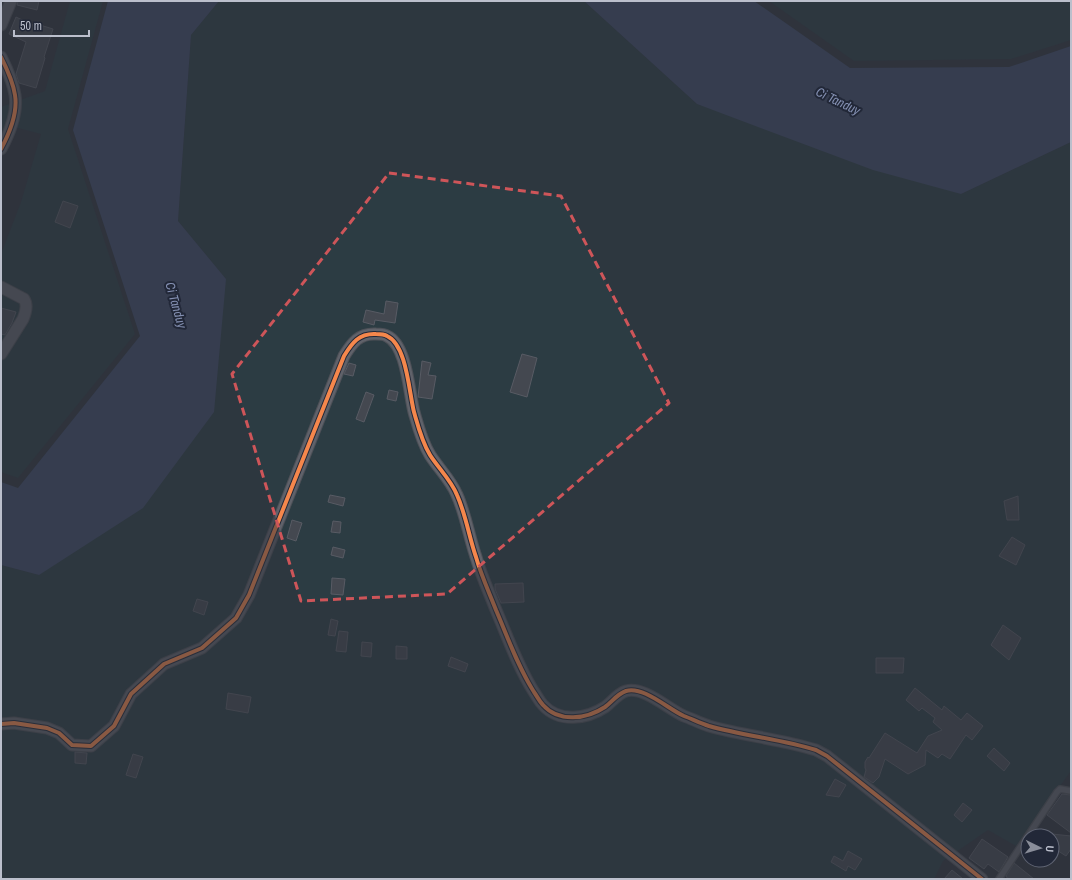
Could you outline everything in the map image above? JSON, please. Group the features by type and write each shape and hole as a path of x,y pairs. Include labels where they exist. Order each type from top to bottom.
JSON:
{"street":[{"path":"1,25 11,1"},
{"path":"1,57 14,88 16,101 8,135 1,149"},
{"path":"1,287 21,297 26,302 26,314 1,354"},
{"path":"1,724 14,723 47,728 59,733 72,744 91,746 114,726 131,694 164,664 202,648 236,618 249,595 344,356 359,337 367,334 377,334 387,336 399,348 413,410 428,452 450,482 457,495 476,559 515,658 529,684 543,705 551,711 564,717 582,717 596,712 626,691 637,691 657,700 681,715 708,726 816,750 827,756 982,879"}],"lane":[{"path":"999,879 1057,792 1060,789 1071,791"}],"highlighted area":[{"path":"389,173 561,196 669,403 447,594 301,601 232,374"}],"shaded area":[{"path":"70,1 103,1 68,129 135,334 18,478 1,472 1,254 21,202 41,134 14,127 1,141 1,107 45,91"},
{"path":"219,1 584,1 697,104 961,194 1071,142 1071,771 1029,828 1020,828 1020,841 1016,846 988,830 943,861 934,879 1,879 1,565 39,575 226,279 178,221 191,35"},
{"path":"769,1 1071,1 1071,40 1011,59 854,61"}],"water":[{"name":"Ci Tanduy","path":"108,1 219,1 191,35 178,221 226,279 214,412 143,508 39,575 1,565 1,482 18,488 140,336 73,130"},
{"name":"Ci Tanduy","path":"584,1 754,1 850,68 1009,67 1071,46 1071,142 961,194 873,170 697,104"}],"building":[{"path":"18,1 39,1 37,10 17,5"},
{"path":"16,17 39,28 40,25 53,29 36,88 19,83 16,74 26,42 9,34"},
{"path":"63,201 78,206 70,228 55,222"},
{"path":"386,301 398,303 395,323 375,320 374,325 363,322 366,310 384,314"},
{"path":"1,308 16,312 5,335 1,334"},
{"path":"522,354 537,358 527,397 510,392"},
{"path":"422,361 431,363 428,375 436,376 432,399 418,397"},
{"path":"349,363 356,365 353,376 344,374"},
{"path":"389,390 398,392 396,401 387,399"},
{"path":"366,392 374,395 364,422 356,419"},
{"path":"330,495 345,498 343,506 328,502"},
{"path":"1018,496 1019,520 1007,520 1004,501"},
{"path":"292,520 302,523 296,541 287,538"},
{"path":"333,521 341,522 340,533 331,532"},
{"path":"1012,537 1025,545 1016,565 999,556"},
{"path":"333,547 345,550 343,558 331,555"},
{"path":"332,578 345,579 343,595 331,594"},
{"path":"523,583 524,602 501,603 495,589 495,584"},
{"path":"197,599 208,602 204,615 193,611"},
{"path":"331,619 338,621 335,636 328,635"},
{"path":"1003,625 1021,638 1009,660 991,645"},
{"path":"339,631 348,632 346,652 336,651"},
{"path":"362,642 372,643 371,657 361,656"},
{"path":"396,646 407,647 407,659 396,659"},
{"path":"451,657 468,664 465,672 448,666"},
{"path":"876,658 904,658 903,673 876,673"},
{"path":"915,688 942,710 944,706 961,720 967,713 983,726 972,740 966,735 950,759 942,754 938,758 926,750 925,765 908,774 885,759 879,777 873,783 864,777 866,770 865,762 885,733 917,753 928,736 942,730 933,722 935,718 922,708 919,711 906,700"},
{"path":"228,693 251,697 248,713 226,709"},
{"path":"994,748 1010,763 1004,771 987,756"},
{"path":"75,752 87,753 86,764 75,763"},
{"path":"133,754 143,757 136,778 126,775"},
{"path":"835,779 846,785 839,797 826,795"},
{"path":"1062,794 1071,795 1071,833 1047,815"},
{"path":"963,803 972,810 962,822 954,815"},
{"path":"1060,835 1071,836 1071,849 1066,856 1060,852"},
{"path":"982,839 1008,857 999,872 988,864 984,869 969,858"},
{"path":"848,851 862,859 855,870 848,866 846,871 831,862 834,856 843,861"},
{"path":"1014,863 1034,879 1008,879 1006,876"},
{"path":"952,870 963,879 944,879"}],"cycle path":[{"path":"1,57 8,71 16,102 12,123 1,149"},
{"path":"1,724 14,723 47,728 59,733 72,745 91,746 114,726 131,694 164,664 202,648 236,618 249,595 344,356 353,343 361,337 370,334 382,334 394,341 399,349 406,370 414,412 422,439 430,455 448,479 457,495 463,510 480,570 496,610 523,673 543,705 557,715 565,717 582,716 598,711 623,692 633,690 648,695 678,713 709,726 816,750 827,756 982,879"}]}
